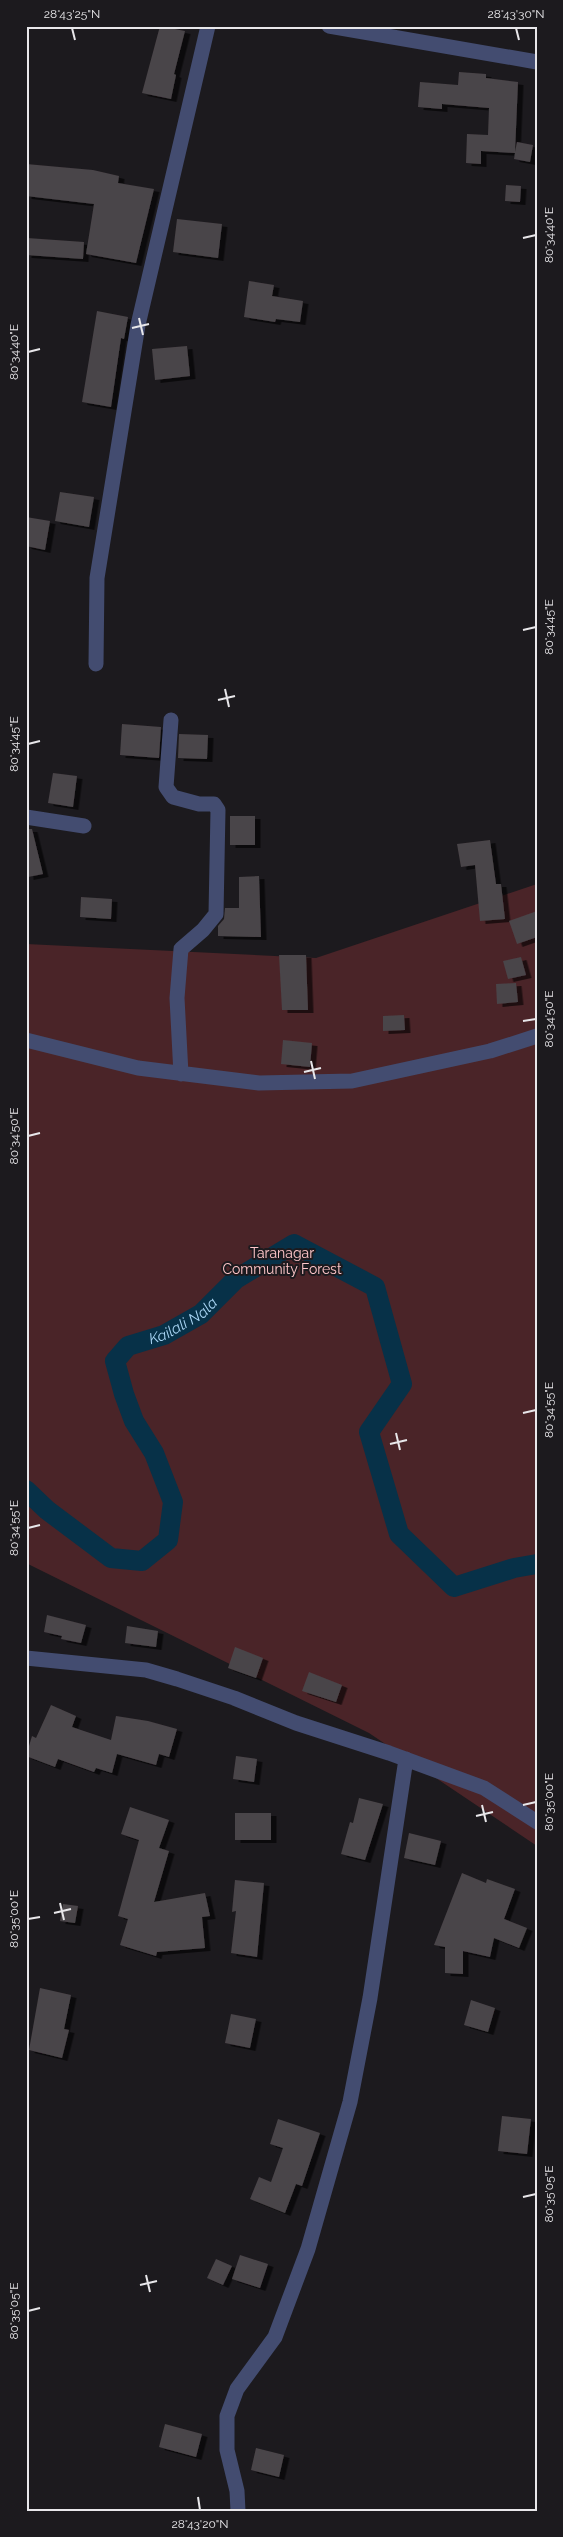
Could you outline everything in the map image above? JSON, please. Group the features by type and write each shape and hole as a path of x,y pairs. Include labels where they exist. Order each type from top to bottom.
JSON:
{"street":[{"path":"96,664 97,578 138,325 208,26"},
{"path":"329,26 537,62"},
{"path":"171,720 166,787 173,797 198,804 214,804 218,810 216,914 203,930 181,949 176,998 180,1074"},
{"path":"26,817 84,826"},
{"path":"26,1040 138,1068 259,1083 352,1081 490,1051 537,1036"},
{"path":"26,1658 146,1670 234,1698 351,1743 406,1759 484,1788 537,1822"},
{"path":"238,2511 237,2491 227,2450 227,2416 237,2389 274,2337 308,2249 350,2102 370,1998 406,1759"}],"green space":[{"name":"Taranagar Community Forest","path":"537,884 537,1846 369,1733 26,1563 26,944 316,958"}],"building":[{"path":"160,26 185,31 174,74 176,75 171,99 142,93"},
{"path":"459,72 486,74 486,78 518,82 515,152 517,142 533,145 530,162 514,159 515,153 481,151 481,164 466,163 467,134 488,135 489,108 442,104 442,109 418,107 420,82 458,85"},
{"path":"26,164 93,170 119,176 118,183 154,189 136,263 86,254 94,204 26,196"},
{"path":"506,185 521,186 520,202 505,201"},
{"path":"177,219 222,224 218,258 173,252"},
{"path":"27,238 84,242 83,259 26,255"},
{"path":"249,281 274,285 272,296 303,301 300,322 276,319 275,322 244,317"},
{"path":"97,311 128,317 124,339 121,338 111,407 82,402"},
{"path":"187,346 190,376 155,380 152,349"},
{"path":"60,492 94,497 89,527 55,521"},
{"path":"26,517 50,521 45,550 26,546"},
{"path":"122,724 161,727 159,758 120,755"},
{"path":"179,734 208,735 207,759 178,758"},
{"path":"53,773 77,776 73,807 48,803"},
{"path":"230,816 255,816 255,845 230,845"},
{"path":"26,829 32,829 43,874 28,877"},
{"path":"490,840 496,884 501,884 505,919 480,921 475,865 461,867 457,844"},
{"path":"259,876 261,937 218,936 218,926 224,919 225,908 239,908 239,877"},
{"path":"81,897 112,899 111,919 80,917"},
{"path":"537,911 537,937 517,944 509,921"},
{"path":"279,955 306,955 308,1010 282,1010"},
{"path":"521,957 526,975 508,979 503,961"},
{"path":"516,983 518,1002 497,1004 496,984"},
{"path":"404,1015 405,1030 383,1031 383,1016"},
{"path":"283,1040 312,1043 310,1067 281,1064"},
{"path":"47,1615 86,1625 81,1643 61,1639 62,1636 44,1632"},
{"path":"127,1626 158,1631 156,1647 125,1643"},
{"path":"235,1647 263,1658 256,1678 228,1668"},
{"path":"309,1672 342,1685 336,1702 302,1691"},
{"path":"51,1705 76,1716 72,1727 111,1740 116,1716 148,1721 177,1729 169,1757 159,1754 156,1765 117,1754 112,1773 96,1768 94,1772 58,1759 55,1767 26,1756 32,1736 36,1738"},
{"path":"236,1756 257,1759 254,1782 233,1779"},
{"path":"359,1798 383,1804 365,1860 341,1854 350,1822 353,1823"},
{"path":"130,1807 169,1820 159,1848 169,1851 154,1902 205,1893 210,1916 202,1917 205,1948 157,1952 156,1956 120,1945 128,1919 118,1916 139,1840 121,1834"},
{"path":"235,1813 271,1813 271,1840 235,1840"},
{"path":"409,1833 441,1841 435,1865 404,1858"},
{"path":"462,1873 486,1883 487,1879 515,1889 504,1919 527,1928 519,1948 494,1938 490,1957 463,1951 463,1974 445,1973 445,1947 434,1945"},
{"path":"235,1880 264,1883 257,1957 231,1953 236,1911 232,1912"},
{"path":"63,1904 78,1906 75,1923 60,1921"},
{"path":"40,1988 71,1995 64,2029 69,2030 62,2058 29,2050"},
{"path":"471,2000 495,2008 488,2032 464,2025"},
{"path":"231,2014 256,2019 250,2048 225,2043"},
{"path":"502,2116 531,2119 527,2154 498,2151"},
{"path":"278,2119 320,2133 302,2186 296,2184 285,2213 250,2199 259,2177 271,2182 283,2148 270,2144"},
{"path":"240,2255 268,2264 260,2288 232,2279"},
{"path":"216,2259 232,2266 223,2285 207,2278"},
{"path":"165,2424 202,2434 196,2457 159,2447"},
{"path":"256,2448 284,2455 279,2477 251,2470"}],"waterway":[{"name":"Kailali Nala","path":"26,1490 47,1510 111,1558 142,1561 168,1540 173,1502 154,1453 134,1421 115,1361 128,1346 164,1335 201,1314 236,1279 294,1244 375,1287 402,1384 369,1432 399,1534 454,1587 514,1568 537,1564"}]}
